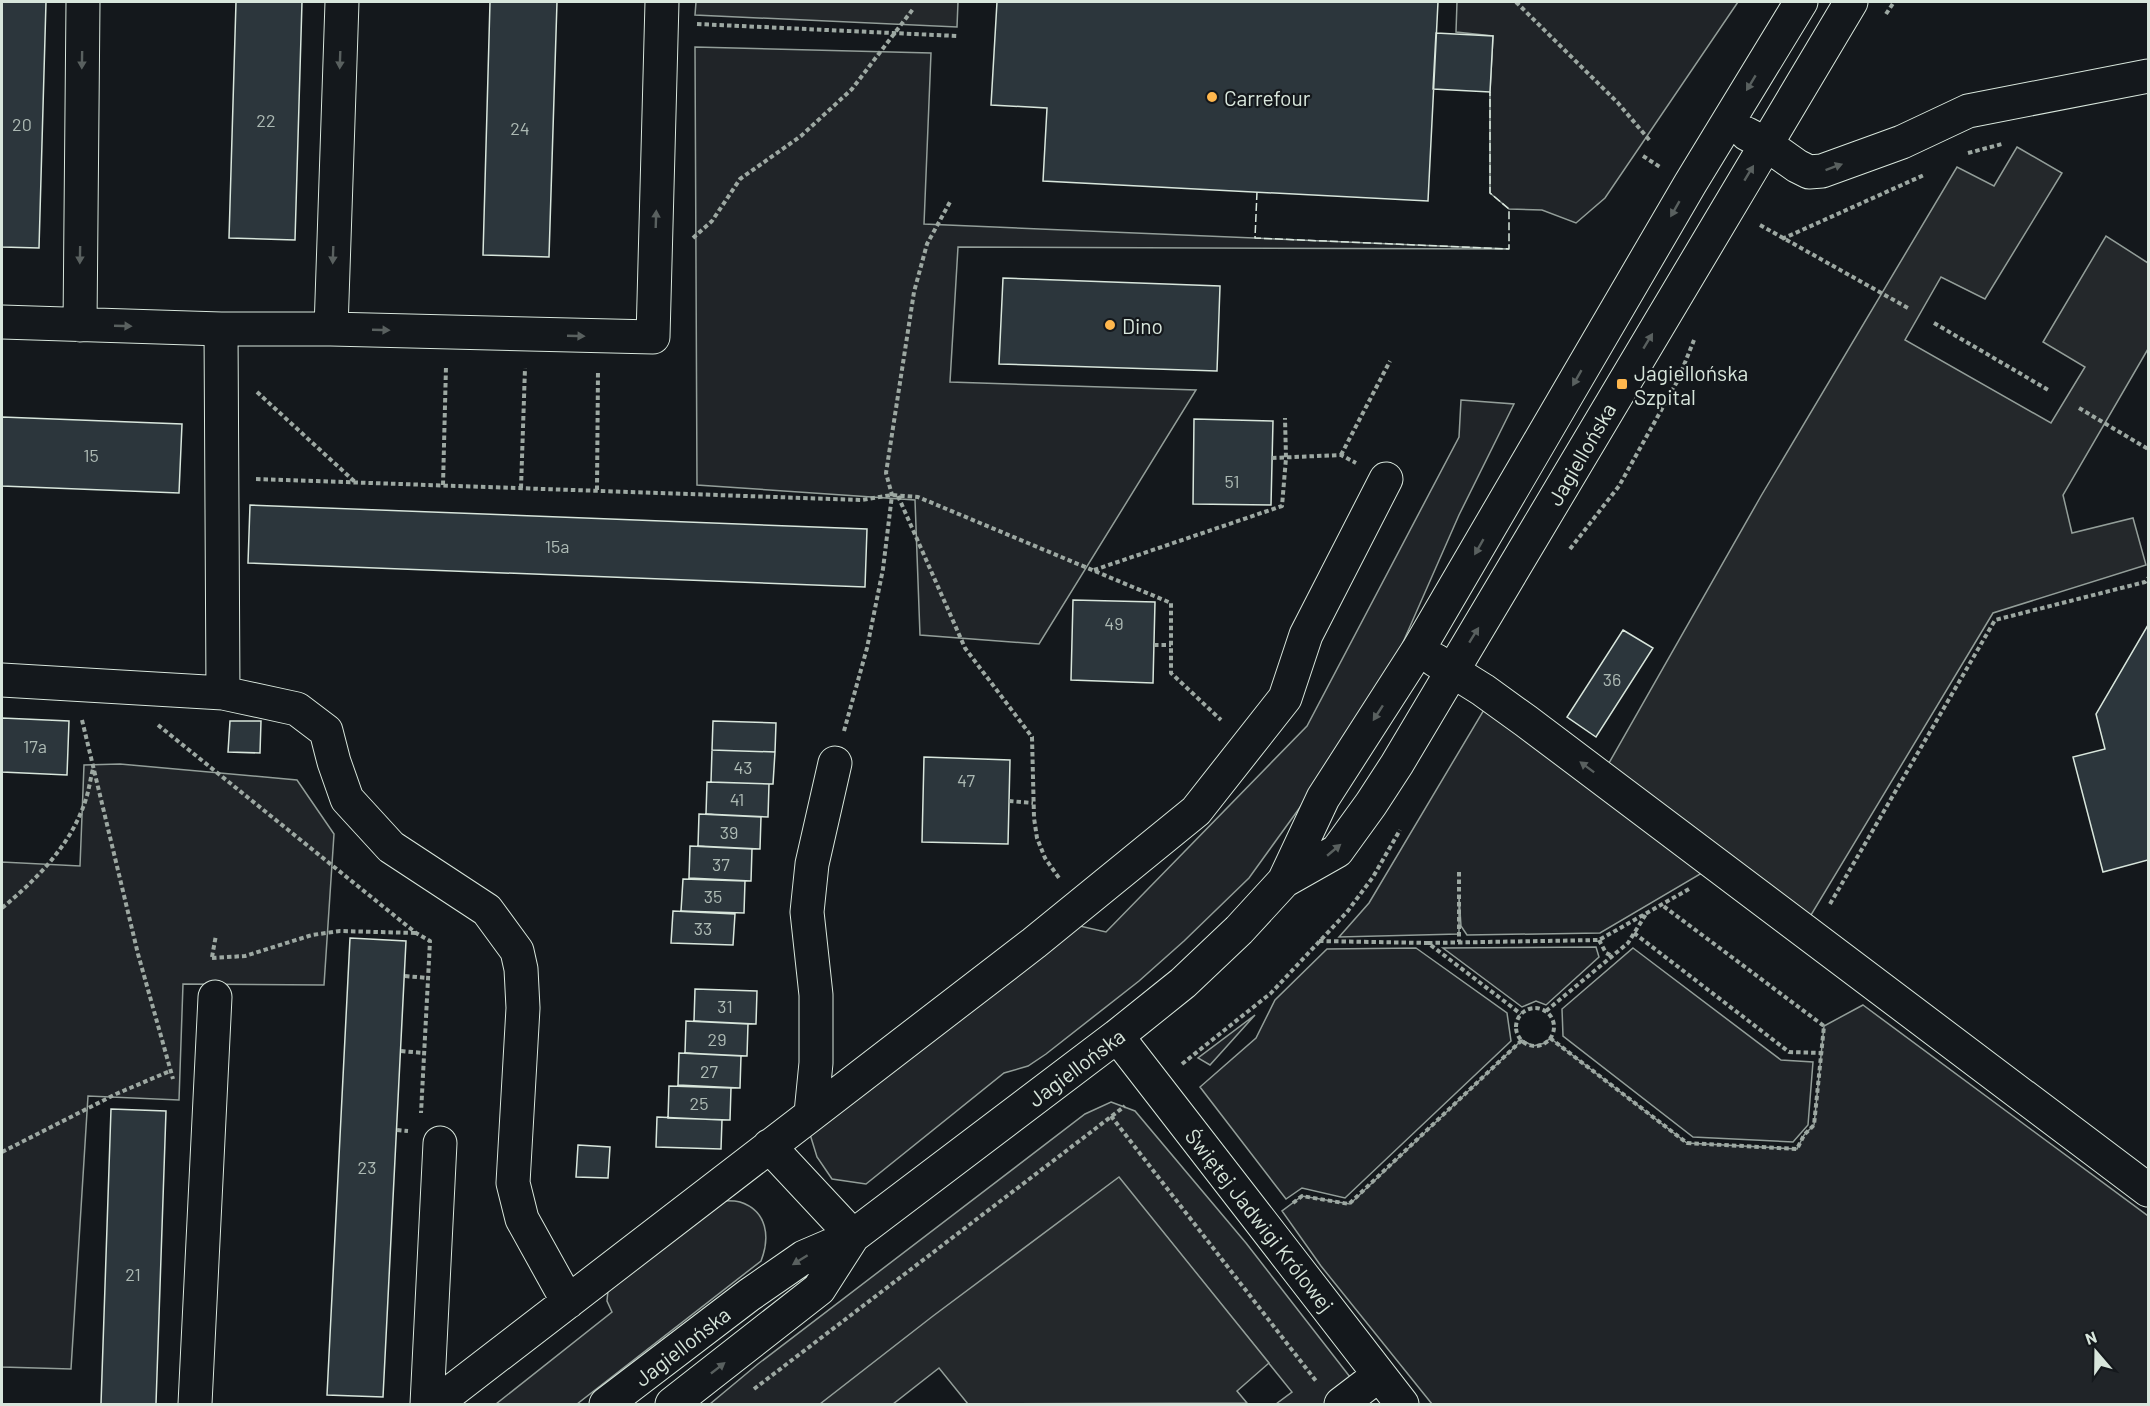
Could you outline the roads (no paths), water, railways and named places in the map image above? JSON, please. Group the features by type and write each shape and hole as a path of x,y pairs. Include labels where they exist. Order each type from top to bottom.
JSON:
{"street":[{"path":"80,325 83,2"},
{"path":"331,329 342,2"},
{"name":"Jagiellońska","path":"606,1404 749,1295 795,1263 853,1236 1117,1036 1183,983 1239,930 1284,881 1323,798 1418,650 1726,123 1801,2"},
{"name":"Jagiellońska","path":"1284,881 1337,851 1376,796 1851,2"},
{"path":"2,322 80,325 221,344 331,329 652,338 662,11"},
{"path":"1726,123 1766,144 1797,166 1809,172 1822,171 1902,142 1968,111 2148,76"},
{"path":"221,344 223,693"},
{"path":"435,1404 1081,904 1196,811 1285,698 1306,635 1386,478"},
{"path":"1418,650 1453,670 1500,702 2148,1190"},
{"path":"2,680 223,693 297,709 326,731 347,800 391,847 487,910 517,951 522,969 523,1008 513,1183 522,1219 568,1302"},
{"path":"811,1113 816,1063 816,995 807,912 812,864 835,763"},
{"path":"195,1404 215,997"},
{"name":"Świętej Jadwigi Królowej","path":"1117,1036 1401,1404"},
{"path":"427,1404 430,1132"},
{"path":"769,1146 853,1236"},
{"name":"Jagiellońska","path":"672,1404 819,1289 853,1236"},
{"path":"1331,1395 1378,1375"}],"place":[{"name":"Carrefour","path":"1212,97"},
{"name":"Dino","path":"1110,325"},
{"name":"Jagiellońska Szpital","path":"1622,384"}]}
